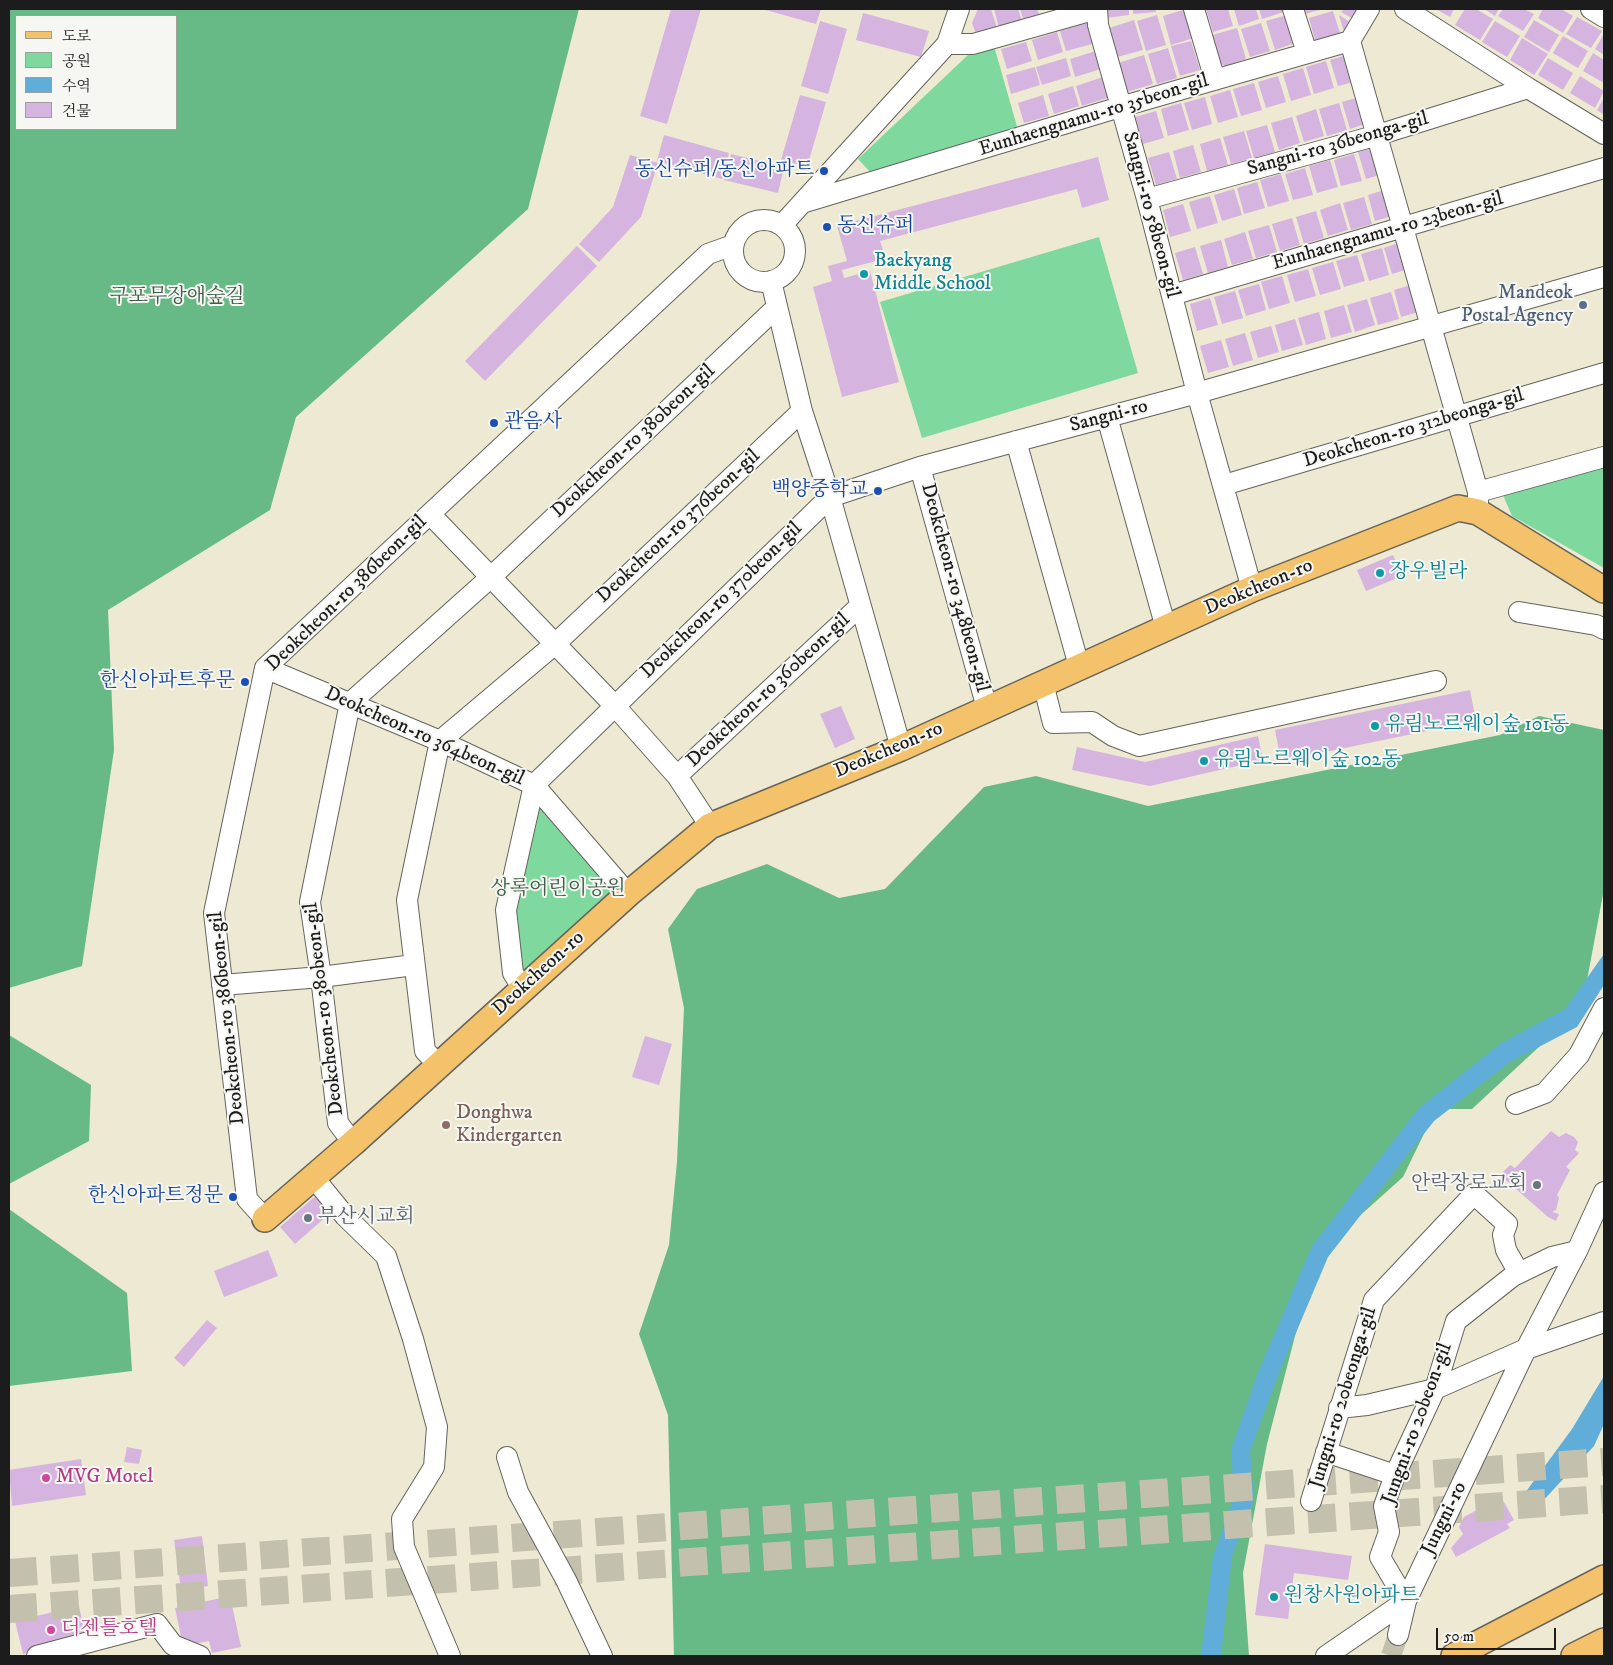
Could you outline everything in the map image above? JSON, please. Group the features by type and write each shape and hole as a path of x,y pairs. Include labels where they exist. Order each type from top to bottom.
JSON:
{"main road":[{"name":"Deokcheon-ro","path":"264,1219 314,1178 628,894 710,826 901,748 1078,666 1252,589 1458,508 1478,502 1604,590"},
{"path":"1454,1656 1604,1578"},
{"path":"1574,1656 1604,1641"}],"street":[{"path":"782,225 947,44 959,9"},
{"path":"947,44 973,44 1097,9"},
{"name":"Sangni-ro 58beon-gil","path":"1097,9 1098,25 1120,107 1148,199 1196,393 1224,485 1252,589"},
{"path":"1194,9 1215,80"},
{"path":"1293,9 1307,54"},
{"path":"1370,9 1350,41 1405,228 1478,502 1604,457"},
{"path":"1405,9 1604,134"},
{"path":"1590,9 1604,17"},
{"name":"Eunhaengnamu-ro 35beon-gil","path":"802,203 1120,107 1350,41"},
{"name":"Sangni-ro 36beonga-gil","path":"1148,199 1378,135 1528,88"},
{"name":"Eunhaengnamu-ro 23beon-gil","path":"1172,295 1604,168"},
{"path":"762,220 782,225 789,232 795,252 788,271 771,281 760,282 742,273 736,265 733,245 737,235 752,222 762,220"},
{"name":"Deokcheon-ro 386beon-gil","path":"264,1219 247,1199 214,913 265,668 708,254 733,245"},
{"name":"Sangni-ro","path":"830,497 920,467 1196,393 1604,277"},
{"path":"771,281 802,411 830,497 901,748"},
{"name":"Deokcheon-ro 380beon-gil","path":"353,1143 338,1123 310,902 350,703 491,577 777,307"},
{"name":"Deokcheon-ro 312beonga-gil","path":"1224,485 1604,373"},
{"name":"Deokcheon-ro 376beon-gil","path":"440,741 555,644 802,411"},
{"path":"1107,417 1166,628"},
{"path":"1016,441 1078,666"},
{"name":"Deokcheon-ro 348beon-gil","path":"920,467 987,708"},
{"name":"Deokcheon-ro 370beon-gil","path":"534,785 614,705 830,497"},
{"path":"430,514 614,705"},
{"name":"Deokcheon-ro 360beon-gil","path":"677,776 860,606"},
{"path":"1519,612 1604,629"},
{"name":"Deokcheon-ro 364beon-gil","path":"265,668 440,741 534,785 628,894"},
{"path":"1043,683 1053,723 1092,722 1112,736 1139,746 1436,682"},
{"name":"Deokcheon-ro 360beon-gil","path":"614,705 677,776 710,826"},
{"path":"439,1065 426,1051 407,900 440,741"},
{"path":"523,988 513,973 506,910 534,785"},
{"path":"222,985 321,977 414,965"},
{"path":"1516,1104 1544,1093 1579,1055 1604,1008"},
{"path":"314,1178 346,1216 386,1256 413,1340 437,1427 434,1467 402,1519 404,1547 450,1656"},
{"name":"Jungni-ro","path":"1398,1635 1406,1601 1526,1349 1577,1251 1604,1192"},
{"name":"Jungni-ro 20beonga-gil","path":"1311,1501 1374,1300 1474,1194 1508,1224 1504,1235 1506,1250 1519,1273"},
{"name":"Jungni-ro 20beon-gil","path":"1406,1601 1380,1557 1389,1532 1384,1506 1395,1475 1435,1389 1456,1321 1519,1273 1552,1257 1577,1251"},
{"path":"1340,1408 1367,1405 1435,1389 1526,1349 1604,1322"},
{"path":"1326,1452 1395,1475"},
{"path":"506,1457 518,1492 566,1580 602,1656"},
{"path":"1326,1656 1406,1601"},
{"path":"37,1656 157,1624 173,1645 200,1656"}],"green space":[{"name":"구포무장애숲길","path":"9,9 579,9 528,209 296,417 270,510 108,610 114,750 82,966 9,988"},
{"path":"994,46 1018,130 872,174 858,159 969,54"},
{"path":"1099,237 1138,373 922,438 880,302"},
{"path":"1604,460 1604,568 1512,516 1503,495"},
{"path":"1539,716 1604,730 1604,889 1582,1007 1472,1109 1436,1109 1403,1177 1316,1255 1267,1444 1243,1573 1249,1656 674,1656 668,1415 639,1334 669,1245 677,1162 684,1008 668,929 697,889 767,864 839,898 885,889 984,787 1036,776 1148,806 1500,735"},
{"name":"상록어린이공원","path":"534,793 621,894 524,982 508,909"},
{"path":"9,1035 91,1085 89,1141 9,1184"},
{"path":"9,1209 127,1293 132,1371 9,1386"}],"water":[{"path":"1604,954 1604,985 1577,1027 1510,1062 1434,1121 1328,1257 1279,1373 1250,1451 1254,1501 1232,1556 1221,1656 1201,1656 1213,1556 1234,1498 1231,1449 1259,1370 1312,1246 1419,1108 1500,1044 1565,1009"},
{"path":"1604,1376 1604,1424 1594,1446 1539,1505 1525,1493 1572,1429"}],"building":[{"path":"671,9 701,9 667,124 640,116"},
{"path":"762,9 821,9 816,24"},
{"path":"978,9 991,9 997,28 976,34 972,23"},
{"path":"994,9 1018,9 1022,21 999,28"},
{"path":"1020,9 1037,9 1040,16 1024,21"},
{"path":"1105,9 1129,9 1129,15 1106,18"},
{"path":"1133,9 1156,9 1156,12 1133,14"},
{"path":"1186,9 1194,38 1171,45 1163,16"},
{"path":"1206,9 1228,9 1233,26 1213,32"},
{"path":"1234,9 1256,9 1259,19 1239,26"},
{"path":"1259,9 1287,9 1287,11 1262,19"},
{"path":"1304,9 1323,9 1305,14"},
{"path":"1344,9 1364,9 1357,21 1341,12"},
{"path":"1436,9 1454,9 1450,17"},
{"path":"1465,9 1476,9 1493,19 1480,40 1455,25"},
{"path":"1484,9 1499,9 1495,16"},
{"path":"1503,9 1524,9 1534,14 1523,31 1498,16"},
{"path":"1543,9 1561,9 1573,16 1563,33 1538,18"},
{"path":"1333,11 1340,33 1315,40 1309,18"},
{"path":"863,13 929,31 921,57 856,40"},
{"path":"1157,15 1166,45 1146,51 1137,21"},
{"path":"1287,15 1295,43 1275,50 1266,21"},
{"path":"1339,15 1353,24 1344,32"},
{"path":"1577,17 1602,31 1591,48 1566,34"},
{"path":"1134,20 1143,50 1117,57 1109,28"},
{"path":"1534,20 1559,35 1549,52 1524,37"},
{"path":"820,21 847,29 828,94 801,86"},
{"path":"1495,21 1520,36 1507,57 1482,42"},
{"path":"1090,22 1096,43 1066,51 1060,31"},
{"path":"1261,23 1270,51 1250,57 1241,29"},
{"path":"1237,28 1246,59 1225,66 1217,62 1209,36"},
{"path":"1057,32 1063,52 1038,60 1032,40"},
{"path":"1604,34 1604,55 1595,49"},
{"path":"1563,36 1588,51 1578,68 1553,53"},
{"path":"1522,38 1548,54 1534,75 1510,60"},
{"path":"1191,41 1200,70 1180,76 1171,46"},
{"path":"1026,42 1032,61 1007,69 1001,49"},
{"path":"1168,48 1177,78 1157,84 1148,54"},
{"path":"1099,50 1104,68 1075,77 1070,59"},
{"path":"1593,53 1604,60 1604,83 1583,71"},
{"path":"1350,54 1358,81 1338,86 1330,60"},
{"path":"1144,55 1153,84 1127,92 1118,63"},
{"path":"1066,58 1071,76 1042,85 1036,67"},
{"path":"1548,58 1573,73 1563,90 1538,75"},
{"path":"1326,61 1334,88 1314,94 1306,67"},
{"path":"1035,67 1040,85 1011,94 1006,75"},
{"path":"1303,68 1311,95 1291,101 1283,74"},
{"path":"1106,76 1110,90 1107,98 1082,106 1076,86"},
{"path":"1278,76 1286,102 1266,108 1258,82"},
{"path":"1580,76 1604,91 1595,108 1570,93"},
{"path":"1254,83 1262,110 1241,116 1233,89"},
{"path":"1073,86 1079,106 1054,114 1048,94"},
{"path":"1230,90 1238,117 1218,123 1210,96"},
{"path":"800,95 826,102 807,167 781,160"},
{"path":"1043,95 1049,116 1024,123 1018,103"},
{"path":"1363,96 1371,122 1350,129 1342,102"},
{"path":"1205,97 1212,124 1192,130 1184,103"},
{"path":"1604,98 1604,115 1597,110"},
{"path":"1181,103 1189,130 1168,136 1161,109"},
{"path":"1339,103 1347,130 1327,136 1319,109"},
{"path":"1316,109 1324,136 1304,142 1296,116"},
{"path":"1156,111 1164,138 1143,144 1135,117"},
{"path":"1292,117 1300,143 1279,150 1271,123"},
{"path":"1267,125 1275,152 1254,158 1246,131"},
{"path":"1244,131 1252,158 1231,164 1223,137"},
{"path":"664,135 729,153 722,179 657,161"},
{"path":"1220,138 1228,165 1207,171 1200,144"},
{"path":"1193,145 1201,172 1180,178 1173,151"},
{"path":"1379,146 1386,173 1366,179 1358,152"},
{"path":"1169,152 1177,179 1156,185 1148,158"},
{"path":"731,154 784,167 778,193 724,180"},
{"path":"1354,154 1362,181 1341,186 1334,160"},
{"path":"630,155 658,163 641,217 599,262 579,244 613,207"},
{"name":"Baekyang Middle School","path":"1098,157 1109,200 1082,208 1077,189 880,241 883,250 874,252 876,261 842,270 844,278 870,271 899,382 842,397 813,287 832,281 828,266 847,261 837,226"},
{"path":"1330,160 1338,187 1317,193 1309,166"},
{"path":"1305,168 1313,195 1293,200 1285,174"},
{"path":"1281,174 1289,201 1268,207 1260,180"},
{"path":"1257,182 1265,208 1244,214 1237,188"},
{"path":"1234,189 1242,215 1222,221 1214,195"},
{"path":"1388,189 1396,215 1375,221 1368,195"},
{"path":"1210,196 1218,223 1197,229 1189,202"},
{"path":"1364,197 1372,224 1351,230 1343,203"},
{"path":"1340,203 1348,230 1328,236 1320,210"},
{"path":"1183,204 1191,231 1170,237 1163,210"},
{"path":"1316,211 1324,238 1304,244 1296,217"},
{"path":"1292,218 1300,245 1280,251 1272,224"},
{"path":"1269,225 1277,252 1256,258 1248,231"},
{"path":"1245,232 1253,259 1232,265 1224,239"},
{"path":"1221,240 1228,267 1208,273 1200,246"},
{"path":"1404,241 1412,268 1392,274 1384,248"},
{"path":"577,246 597,266 485,381 465,361"},
{"path":"1195,247 1203,274 1183,280 1175,253"},
{"path":"1382,248 1389,275 1369,281 1361,254"},
{"path":"1357,255 1365,281 1344,287 1336,261"},
{"path":"1333,262 1341,289 1320,295 1312,268"},
{"path":"1308,269 1316,296 1295,302 1287,275"},
{"path":"1282,276 1290,303 1269,309 1261,282"},
{"path":"1259,284 1266,310 1246,316 1238,290"},
{"path":"1414,284 1422,311 1401,317 1394,290"},
{"path":"1235,291 1243,318 1222,324 1214,297"},
{"path":"1391,292 1399,319 1378,325 1370,298"},
{"path":"1210,298 1218,325 1197,331 1190,304"},
{"path":"1367,299 1375,325 1355,332 1347,305"},
{"path":"1344,305 1352,332 1331,338 1324,311"},
{"path":"1319,312 1326,339 1306,345 1298,318"},
{"path":"1295,319 1303,345 1282,351 1275,325"},
{"path":"1271,326 1279,352 1258,358 1250,332"},
{"path":"1245,333 1253,360 1233,366 1225,339"},
{"path":"1221,340 1229,367 1208,373 1200,346"},
{"name":"장우빌라","path":"1393,555 1402,576 1366,591 1357,570"},
{"name":"유림노르웨이숲 101동","path":"1470,690 1476,721 1281,761 1275,730"},
{"path":"841,706 855,739 835,748 820,714"},
{"name":"유림노르웨이숲 102동","path":"1258,736 1263,760 1150,786 1072,770 1077,747 1145,762"},
{"path":"645,1036 672,1044 659,1085 632,1077"},
{"name":"안락장로교회","path":"1551,1131 1559,1137 1566,1133 1574,1137 1578,1142 1575,1150 1579,1153 1566,1167 1570,1170 1557,1195 1559,1198 1556,1210 1552,1212 1559,1214 1556,1221 1548,1217 1500,1175 1510,1165 1515,1168"},
{"name":"부산시교회","path":"320,1192 335,1209 295,1244 280,1227"},
{"path":"268,1250 278,1276 224,1297 214,1271"},
{"path":"207,1320 217,1328 184,1367 174,1358"},
{"path":"127,1447 142,1450 139,1464 124,1462"},
{"name":"MVG Motel","path":"81,1459 86,1495 12,1506 9,1470"},
{"path":"1501,1497 1514,1520 1507,1524 1510,1528 1456,1557 1451,1548 1463,1534 1459,1527 1464,1517"},
{"path":"202,1536 208,1586 181,1590 174,1540"},
{"name":"원창사원아파트","path":"1265,1544 1352,1556 1348,1580 1294,1573 1288,1619 1255,1615"},
{"path":"230,1596 241,1647 212,1653 209,1641 183,1646 175,1608"},
{"name":"더젠틀호텔","path":"79,1606 86,1639 23,1654 15,1621"}],"tunnel":[{"path":"9,1573 1604,1462"},
{"path":"9,1609 1604,1499"},
{"path":"1391,1656 1398,1635"}],"place":[{"name":"동신슈퍼/동신아파트","path":"824,171"},
{"name":"동신슈퍼","path":"827,227"},
{"name":"Baekyang Middle School","path":"864,274"},
{"name":"Mandeok Postal Agency","path":"1583,305"},
{"name":"관음사","path":"494,423"},
{"name":"백양중학교","path":"878,491"},
{"name":"장우빌라","path":"1380,573"},
{"name":"한신아파트후문","path":"245,682"},
{"name":"유림노르웨이숲 101동","path":"1375,726"},
{"name":"유림노르웨이숲 102동","path":"1204,761"},
{"name":"Donghwa Kindergarten","path":"446,1125"},
{"name":"안락장로교회","path":"1537,1185"},
{"name":"한신아파트정문","path":"233,1197"},
{"name":"부산시교회","path":"308,1218"},
{"name":"MVG Motel","path":"46,1478"},
{"name":"원창사원아파트","path":"1274,1597"},
{"name":"더젠틀호텔","path":"51,1630"}]}
